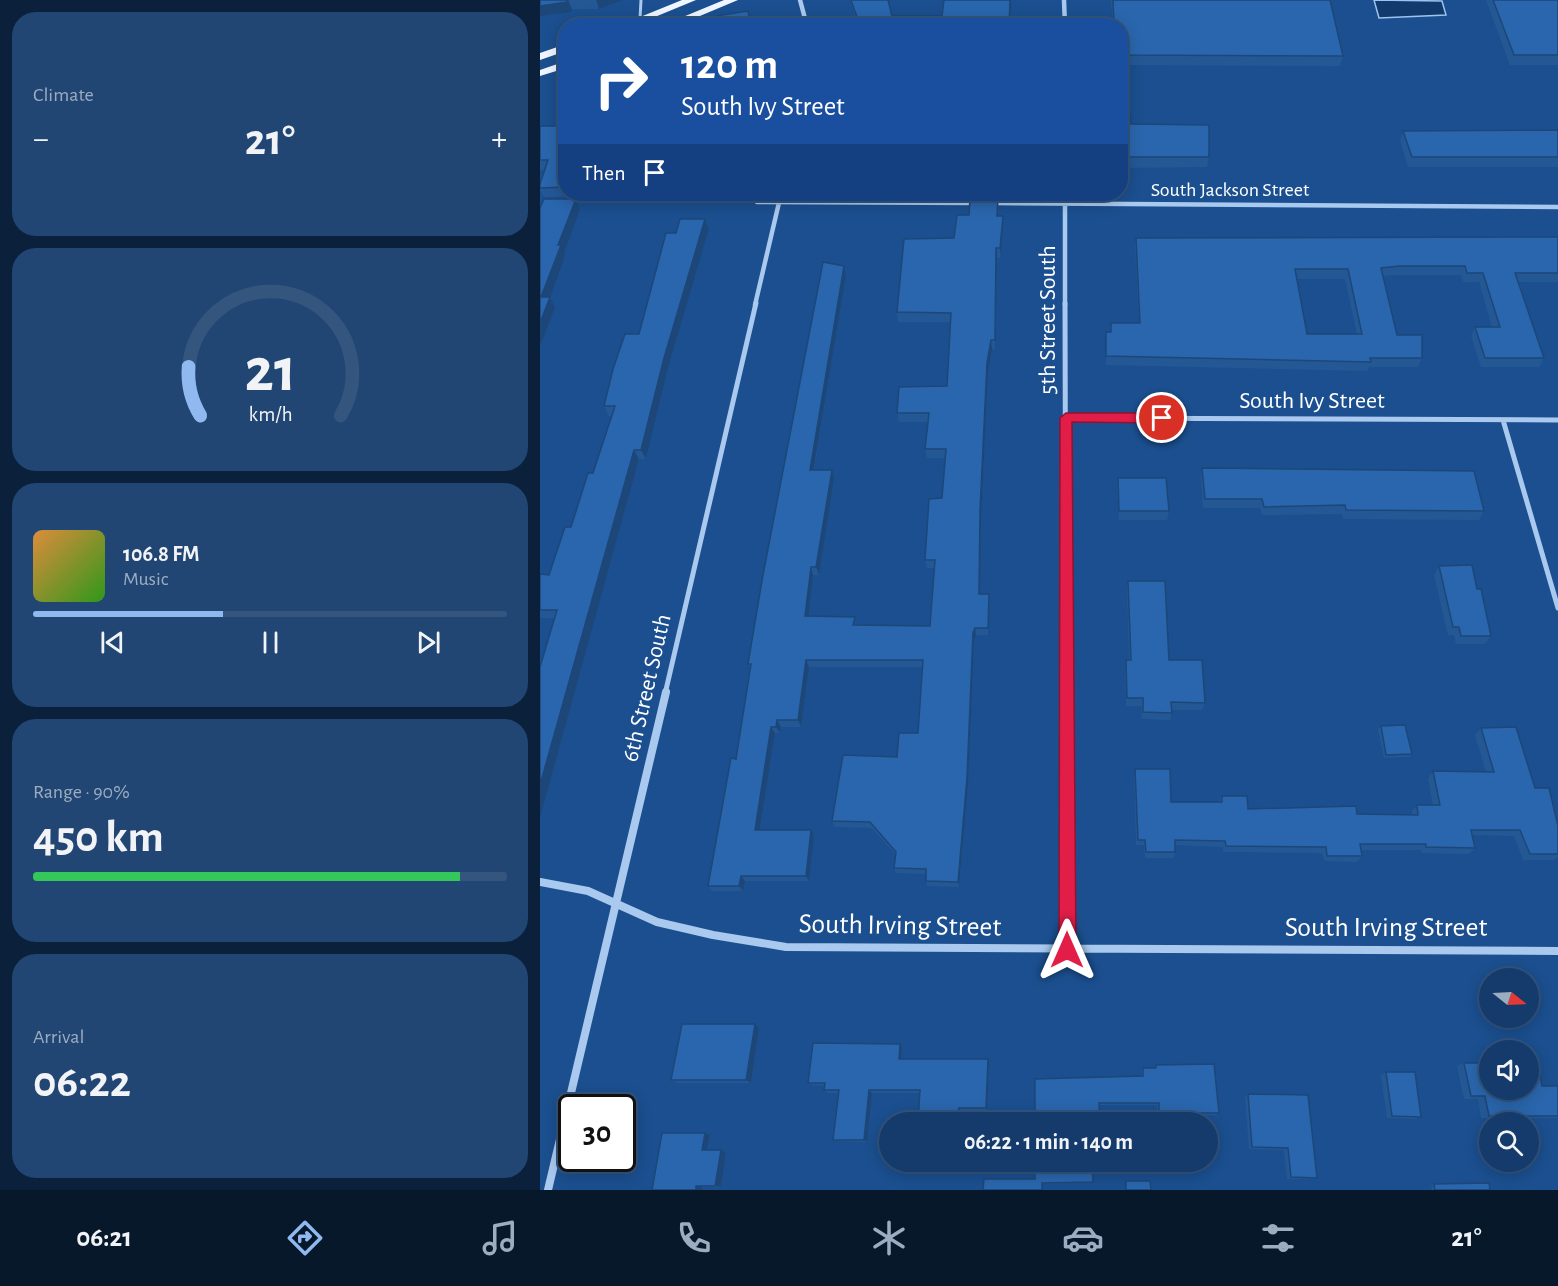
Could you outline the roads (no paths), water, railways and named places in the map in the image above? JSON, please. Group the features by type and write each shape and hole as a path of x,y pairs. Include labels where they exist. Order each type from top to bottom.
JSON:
{"main road":[{"path":"643,18 691,0"},
{"path":"687,18 733,0"},
{"path":"540,57 558,50"},
{"path":"540,73 558,67"}],"street":[{"path":"800,0 805,18"},
{"path":"1064,0 1065,18"},
{"name":"South Jackson Street","path":"757,202 1558,207"},
{"name":"6th Street South","path":"548,1190 617,903 779,202"},
{"name":"5th Street South","path":"1065,204 1067,950"},
{"name":"South Ivy Street","path":"1066,418 1558,420"},
{"path":"1503,420 1558,608"},
{"name":"South Irving Street","path":"540,882 588,891 657,922 786,948 1558,951"}],"lane":[{"path":"640,18 642,0"}],"water":[{"path":"1374,0 1442,1 1446,15 1379,18"}]}
